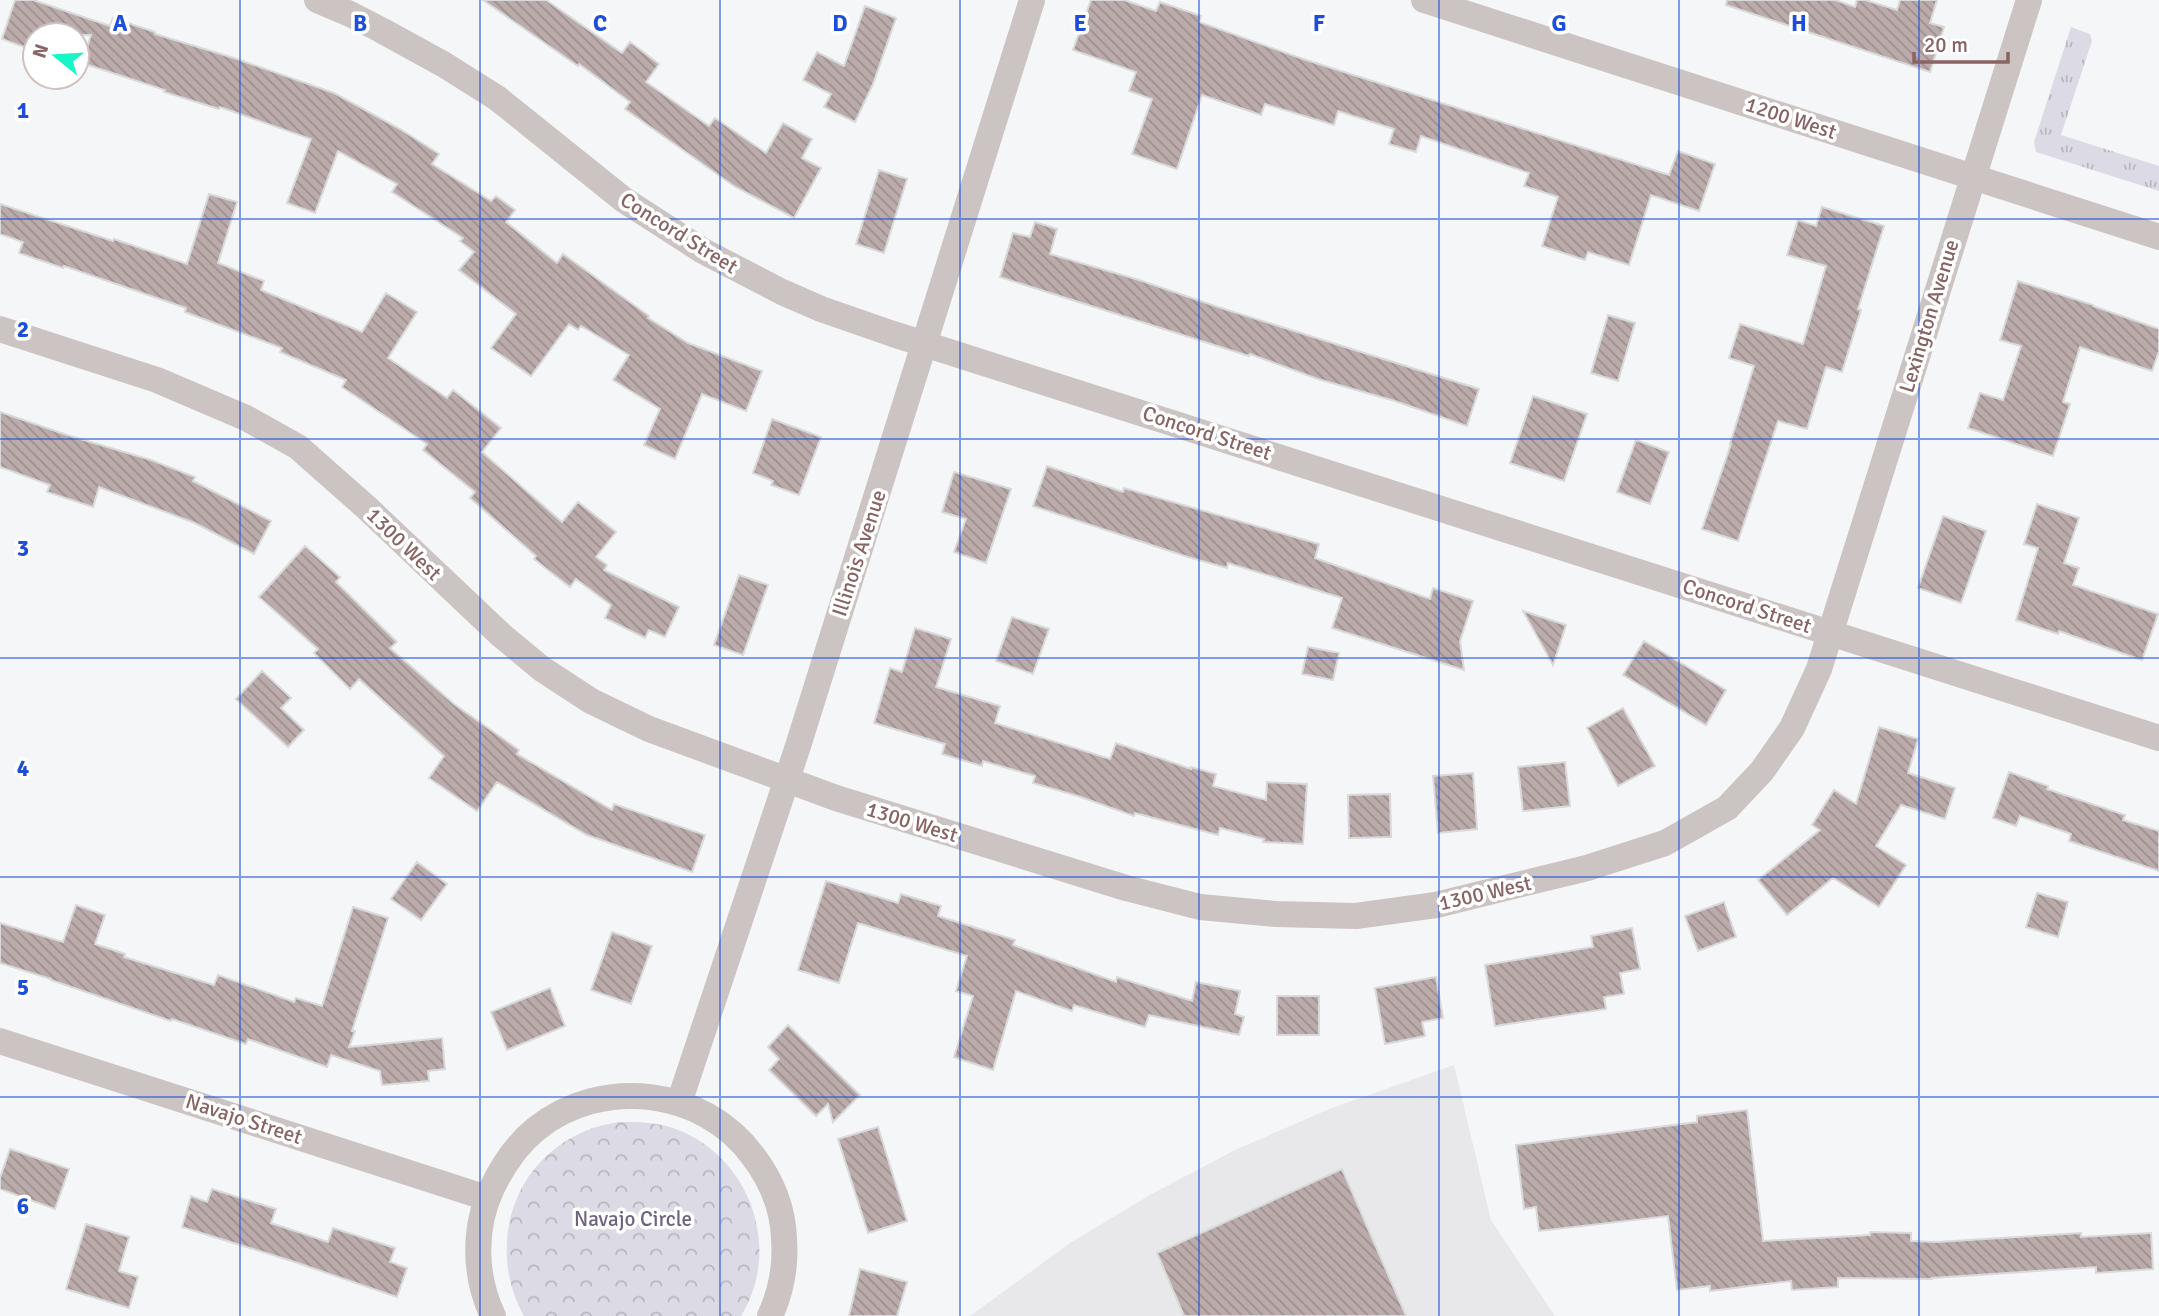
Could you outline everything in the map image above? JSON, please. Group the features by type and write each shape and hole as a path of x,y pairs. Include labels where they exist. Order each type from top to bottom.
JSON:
{"street":[{"name":"Concord Street","path":"317,0 402,41 497,98 624,200 703,251 821,309 2159,738"},
{"name":"Illinois Avenue","path":"679,1103 786,781 1032,0"},
{"name":"1200 West","path":"1424,0 2159,237"},
{"name":"Lexington Avenue","path":"1830,632 2029,0"},
{"name":"1300 West","path":"0,329 157,380 246,418 299,447 501,635 542,669 591,701 649,730 786,781 1126,888 1200,907 1276,914 1356,916 1436,905 1587,868 1665,843 1727,808 1762,771 1792,728 1819,668 1830,632"},
{"name":"Navajo Street","path":"0,1041 487,1198"},
{"path":"493,1316 483,1290 478,1243 487,1198 502,1167 536,1129 557,1115 604,1098 642,1096 679,1103 701,1112 725,1127 746,1146 763,1169 776,1195 783,1222 785,1251 782,1279 769,1316"}],"shaded area":[{"path":"1454,1065 1491,1220 1555,1316 970,1316 1070,1243 1150,1195 1235,1150 1332,1108"}],"green space":[{"path":"2071,27 2090,34 2092,41 2061,135 2159,166 2159,191 2036,152 2034,142"},
{"name":"Navajo Circle","path":"618,1122 640,1122 669,1127 702,1142 723,1160 740,1183 752,1208 758,1234 759,1262 753,1290 741,1316 524,1316 513,1291 507,1239 521,1190 535,1168 554,1150 586,1130"}],"building":[{"path":"15,0 33,0 110,26 113,18 334,93 439,154 432,164 491,201 496,196 515,210 506,222 557,263 563,254 649,316 648,318 688,343 762,371 746,411 702,394 675,459 644,445 660,409 613,380 629,355 581,326 578,330 569,324 531,376 491,348 516,314 459,270 474,252 460,241 463,238 392,192 397,184 338,151 315,213 287,203 311,139 91,66 91,21 21,21 21,46 2,39"},
{"path":"483,0 546,0 622,53 630,42 659,64 646,82 709,126 715,118 766,153 783,123 812,139 802,158 821,168 794,218 734,186 625,109 630,102 579,64 578,66"},
{"path":"1091,0 1124,0 1156,11 1160,2 1201,16 1199,22 1303,59 1669,175 1678,151 1715,164 1699,211 1651,195 1629,265 1588,252 1585,260 1542,246 1558,197 1524,186 1529,173 1421,136 1416,152 1389,144 1394,129 1338,111 1334,125 1265,104 1261,115 1202,95 1177,169 1132,154 1152,99 1129,91 1136,72 1073,50"},
{"path":"1727,0 1835,0 1855,7 1857,0 1865,0 1897,10 1900,0 1937,0 1930,23 1944,27 1930,72 1726,5"},
{"path":"865,6 896,18 873,84 855,122 824,107 831,94 803,80 817,52 844,66"},
{"path":"879,170 907,179 884,253 856,244"},
{"path":"209,194 237,202 218,263 264,281 261,290 362,332 386,293 417,312 388,358 447,398 453,390 501,428 482,452 562,522 578,502 616,532 596,557 607,565 604,570 679,607 665,637 649,630 645,638 605,618 611,605 576,579 570,587 534,559 536,556 470,498 475,492 423,450 427,444 342,387 346,380 280,352 282,348 185,312 186,308 19,253 23,242 0,234 0,204 187,264"},
{"path":"1822,207 1884,226 1842,372 1826,367 1807,429 1778,421 1738,541 1702,529 1754,366 1729,358 1740,324 1803,344 1826,266 1787,255 1798,220 1816,226"},
{"path":"1035,222 1057,229 1050,254 1479,389 1467,426 1395,401 1318,379 1250,354 1249,356 1000,277 1013,233 1030,237"},
{"path":"2018,281 2159,329 2159,351 2152,371 2080,347 2063,402 2070,404 2053,456 1968,428 1980,393 2003,400 2021,346 2000,340"},
{"path":"1608,315 1635,323 1618,381 1591,373"},
{"path":"1533,396 1587,414 1564,481 1510,463"},
{"path":"0,412 151,460 195,477 193,481 271,521 254,554 195,523 99,487 93,507 47,492 50,485 0,467"},
{"path":"772,419 821,437 799,495 771,485 773,481 753,473"},
{"path":"1636,440 1669,452 1650,504 1617,492"},
{"path":"1047,466 1123,492 1124,488 1319,544 1315,558 1430,599 1433,588 1473,601 1460,641 1464,670 1332,628 1342,598 1228,563 1227,568 1188,557 1033,506"},
{"path":"954,472 1011,489 986,563 954,552 966,519 942,512"},
{"path":"2037,504 2079,518 2064,563 2079,568 2073,585 2158,614 2142,660 2059,631 2058,634 2016,620 2038,548 2024,544"},
{"path":"1943,516 1986,531 1961,603 1918,588"},
{"path":"305,546 340,577 336,582 397,642 390,648 454,704 519,750 517,754 612,810 614,804 705,835 692,872 587,835 497,782 477,811 429,778 444,756 359,679 350,689 314,653 318,649 259,597"},
{"path":"739,575 768,585 743,655 714,645"},
{"path":"1523,611 1566,625 1553,665"},
{"path":"1012,617 1049,629 1033,674 996,661"},
{"path":"915,628 951,639 936,687 1000,706 995,723 1110,759 1116,743 1191,769 1216,774 1213,786 1266,800 1267,782 1307,784 1303,844 1263,842 1264,839 1220,828 1218,835 1135,813 1134,816 1033,783 1035,776 983,761 982,766 942,754 945,744 874,723 890,668 902,672"},
{"path":"1644,641 1726,690 1706,725 1623,675"},
{"path":"1308,647 1339,653 1333,680 1302,674"},
{"path":"262,671 291,698 281,708 304,730 288,747 236,699"},
{"path":"1623,708 1655,766 1618,786 1587,728"},
{"path":"1879,727 1918,739 1908,773 1955,788 1945,819 1901,805 1876,846 1906,865 1879,907 1833,878 1787,915 1758,880 1820,830 1812,825 1834,790 1856,804"},
{"path":"1565,762 1570,806 1523,811 1518,767"},
{"path":"2009,772 2048,786 2047,789 2125,815 2123,820 2159,831 2159,871 2069,841 2071,834 2020,816 2016,826 1993,818"},
{"path":"1473,773 1477,829 1438,833 1433,776"},
{"path":"1390,794 1391,837 1349,838 1348,795"},
{"path":"417,862 447,884 421,920 391,899"},
{"path":"826,881 898,903 901,894 941,906 938,916 1015,940 1013,945 1116,982 1117,977 1192,1001 1196,982 1240,991 1235,1014 1244,1017 1239,1035 1149,1015 1145,1027 1074,1005 1072,1011 1016,991 993,1070 954,1057 973,996 956,991 967,956 858,923 839,983 798,970"},
{"path":"2037,893 2068,902 2058,937 2026,927"},
{"path":"1724,902 1736,937 1698,951 1685,916"},
{"path":"76,905 105,915 95,944 125,954 124,957 214,985 218,975 294,1002 296,998 322,1006 353,907 388,918 349,1047 442,1038 445,1069 428,1071 429,1081 382,1085 380,1071 331,1055 327,1067 248,1039 246,1044 172,1019 171,1021 0,963 0,923 63,942"},
{"path":"1632,928 1640,969 1620,973 1624,994 1604,997 1606,1009 1495,1026 1485,965 1593,947 1591,936"},
{"path":"612,932 652,946 631,1004 591,990"},
{"path":"1436,977 1443,1018 1422,1022 1425,1036 1385,1044 1375,988"},
{"path":"550,988 565,1026 507,1050 491,1012"},
{"path":"1277,996 1319,996 1319,1035 1277,1035"},
{"path":"788,1025 860,1095 833,1122 828,1104 816,1116 769,1070 779,1059 768,1047"},
{"path":"1747,1110 1763,1241 1870,1235 1870,1232 1911,1233 1911,1241 1937,1242 2081,1233 2081,1237 2151,1233 2153,1269 2096,1273 2096,1267 1932,1279 1838,1278 1838,1287 1792,1290 1791,1281 1710,1291 1710,1286 1677,1290 1668,1216 1539,1231 1536,1207 1524,1209 1516,1145 1697,1122 1697,1116"},
{"path":"878,1127 907,1221 868,1233 838,1139"},
{"path":"10,1149 69,1169 55,1209 0,1189 0,1178"},
{"path":"1342,1169 1406,1316 1184,1316 1157,1253"},
{"path":"212,1189 276,1209 271,1223 328,1242 333,1228 395,1248 390,1262 407,1268 397,1297 182,1227 191,1196 207,1202"},
{"path":"86,1224 129,1237 119,1271 138,1277 129,1308 66,1289"},
{"path":"860,1269 907,1282 897,1316 849,1316"}]}
